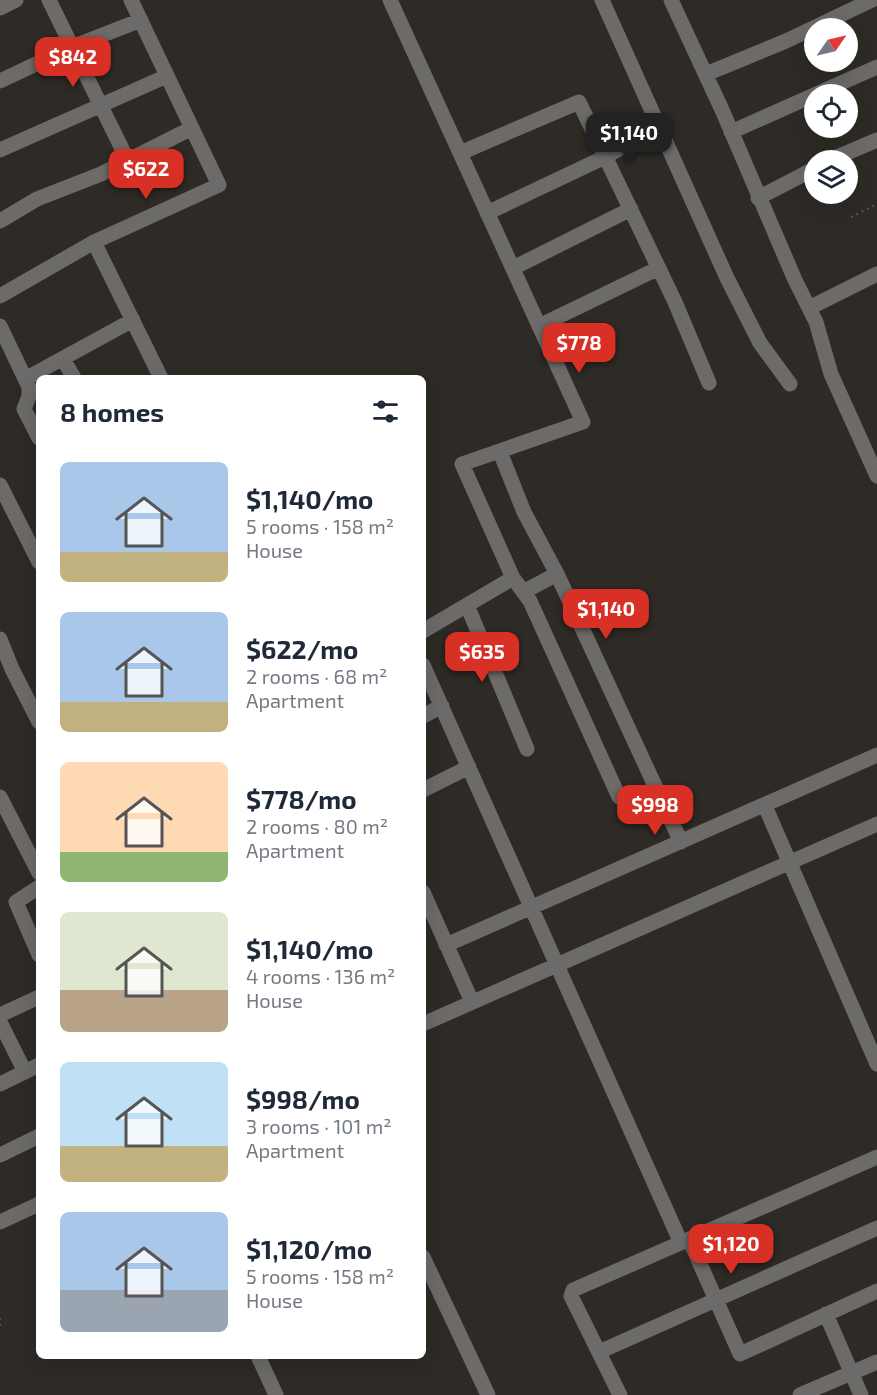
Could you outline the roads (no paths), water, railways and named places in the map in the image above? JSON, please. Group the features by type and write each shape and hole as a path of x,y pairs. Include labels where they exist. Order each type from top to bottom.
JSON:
{"street":[{"path":"0,8 16,0"},
{"path":"49,0 128,161"},
{"path":"0,296 94,242 219,185 131,0"},
{"path":"390,0 584,422 462,464 513,578 530,601 619,797"},
{"path":"602,0 751,325 760,343 790,384"},
{"path":"671,0 706,74 758,198 816,322 835,384 877,476"},
{"path":"706,74 786,41 872,0"},
{"path":"0,81 72,47 141,20"},
{"path":"839,84 877,67"},
{"path":"0,150 167,76"},
{"path":"731,132 804,100"},
{"path":"460,153 576,102 582,106 659,268 709,383"},
{"path":"487,213 659,127"},
{"path":"0,220 51,192 128,161 192,128"},
{"path":"854,150 877,140"},
{"path":"758,198 804,174"},
{"path":"513,268 631,209"},
{"path":"94,242 160,375"},
{"path":"539,326 659,268"},
{"path":"808,308 877,274"},
{"path":"25,379 133,320"},
{"path":"0,326 25,379 29,396 24,409 36,432"},
{"path":"63,359 72,375"},
{"path":"500,452 524,512 556,574 681,842"},
{"path":"0,485 36,556"},
{"path":"523,592 556,574"},
{"path":"426,629 513,578"},
{"path":"468,605 527,749"},
{"path":"0,639 35,704"},
{"path":"426,671 685,1241 716,1300 740,1354 877,1291"},
{"path":"426,714 442,706"},
{"path":"446,945 877,755"},
{"path":"426,788 469,767"},
{"path":"0,797 36,867"},
{"path":"765,806 877,1064"},
{"path":"426,1023 877,824"},
{"path":"36,889 16,902 36,948"},
{"path":"426,899 472,1002"},
{"path":"0,1015 36,997"},
{"path":"0,1023 25,1072"},
{"path":"0,1084 36,1066"},
{"path":"0,1155 36,1137"},
{"path":"620,1395 571,1296 573,1290 877,1157"},
{"path":"0,1222 36,1205"},
{"path":"599,1352 877,1227"},
{"path":"426,1263 488,1395"},
{"path":"826,1314 861,1395"},
{"path":"259,1359 276,1395"},
{"path":"800,1395 877,1362"}]}
